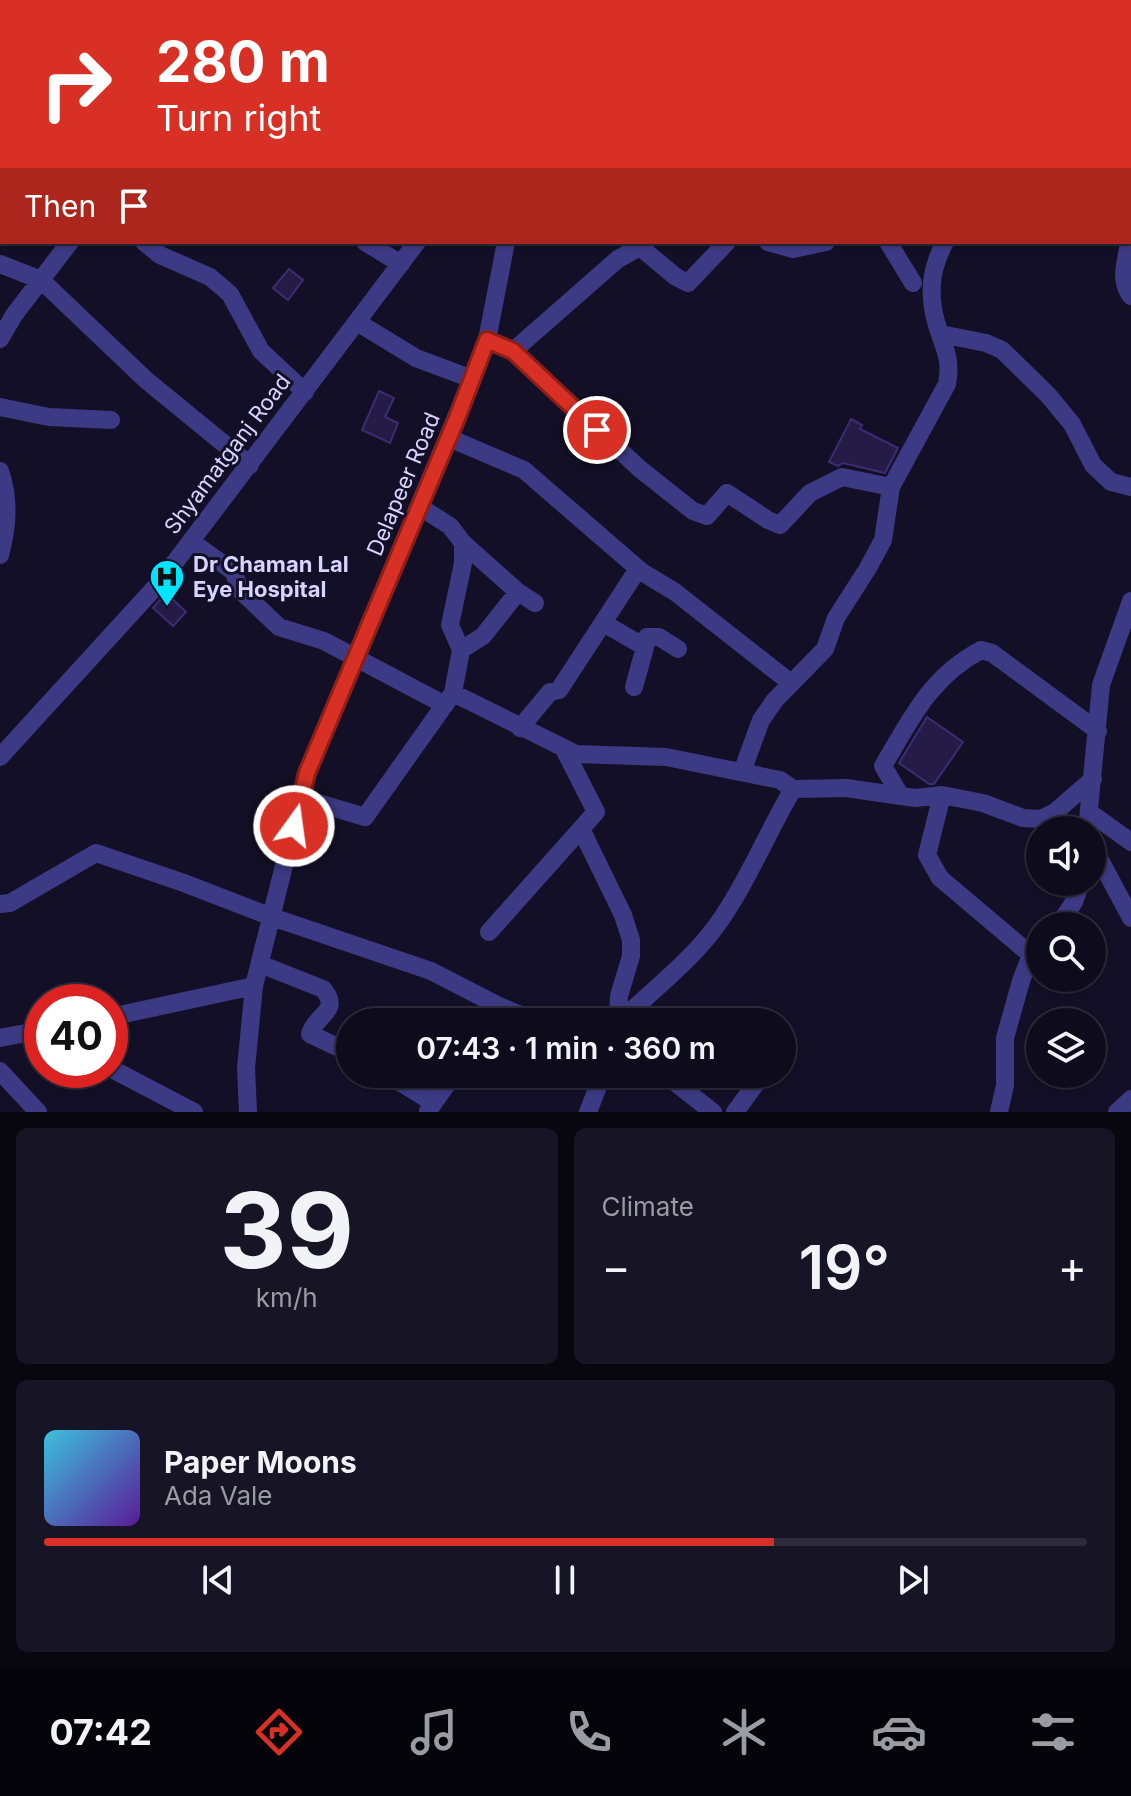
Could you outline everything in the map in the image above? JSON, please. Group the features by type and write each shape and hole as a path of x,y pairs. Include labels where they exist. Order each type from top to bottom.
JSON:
{"street":[{"path":"0,339 68,244"},
{"path":"146,244 160,255 210,277 230,294 261,351 305,392"},
{"path":"368,244 401,264"},
{"name":"Shyamatganj Road","path":"0,757 160,582 416,244"},
{"name":"Delapeer Road","path":"248,1112 246,1068 254,986 307,773 449,438 487,340 506,244"},
{"path":"513,351 618,259 640,247 688,283 725,244"},
{"path":"775,244 793,249 817,244"},
{"path":"889,244 913,283"},
{"path":"742,772 761,720 791,683 825,649 836,618 883,540 891,487 947,384 950,366 936,321 930,280 936,257 944,244"},
{"path":"1129,244 1124,270 1125,289 1131,296"},
{"path":"0,264 41,280 146,380 250,465"},
{"path":"357,322 416,358 472,379"},
{"path":"941,334 986,343 1002,350 1048,395 1072,424 1093,465 1111,482 1131,487"},
{"path":"487,340 513,351 640,469 693,511 707,516 727,493 780,525 810,493 842,477 891,487"},
{"path":"0,407 49,417 111,420"},
{"path":"449,438 524,470 638,569 675,592 791,683"},
{"path":"0,471 6,488 7,519 0,555"},
{"path":"420,507 450,526 463,543 518,592 535,603"},
{"path":"192,542 234,572 239,589 279,627 324,641 576,754 666,757 780,780 793,789 846,788 915,798 942,795 983,803 1023,818 1041,819 1055,812 1093,779"},
{"path":"301,798 365,817 449,699 461,650 450,625 463,563 463,543"},
{"path":"520,728 550,692 559,690 638,569"},
{"path":"461,650 483,636 518,592"},
{"path":"1089,816 1101,685 1131,601"},
{"path":"603,623 645,647"},
{"path":"634,687 647,637 659,637 678,649"},
{"path":"900,795 883,766 926,694 961,660 981,650 992,653 1098,731"},
{"path":"489,932 596,812 565,751"},
{"path":"634,1008 686,960 716,926 793,789"},
{"path":"942,795 927,855 940,878 1026,942"},
{"path":"581,829 623,915 631,940 631,956 619,996 619,1008"},
{"path":"1106,830 1131,842"},
{"path":"0,904 10,903 96,853 431,971 485,1008"},
{"path":"1106,872 1131,918"},
{"path":"260,964 323,989 330,997 331,1004 310,1034 336,1046"},
{"path":"999,1112 1005,1085 1005,1038 1026,978"},
{"path":"128,1013 254,986"},
{"path":"0,1038 24,1033"},
{"path":"0,1071 38,1112"},
{"path":"128,1077 194,1112"},
{"path":"405,1088 431,1108 445,1088"},
{"path":"588,1112 597,1088"},
{"path":"682,1088 713,1112"},
{"path":"735,1112 753,1088"},
{"path":"1117,1112 1131,1099"}],"building":[{"path":"289,269 303,280 288,300 273,288"},
{"path":"379,391 394,398 385,417 398,423 390,443 362,430"},
{"path":"851,419 862,425 860,429 898,448 885,473 829,462"},
{"path":"166,593 186,612 173,626 153,608"},
{"path":"927,717 963,742 934,784 929,784 899,763"}],"place":[{"name":"Dr Chaman Lal Eye Hospital","path":"167,608"}],"route":[{"path":"294,826 307,773 487,340 513,351 597,430"}]}
